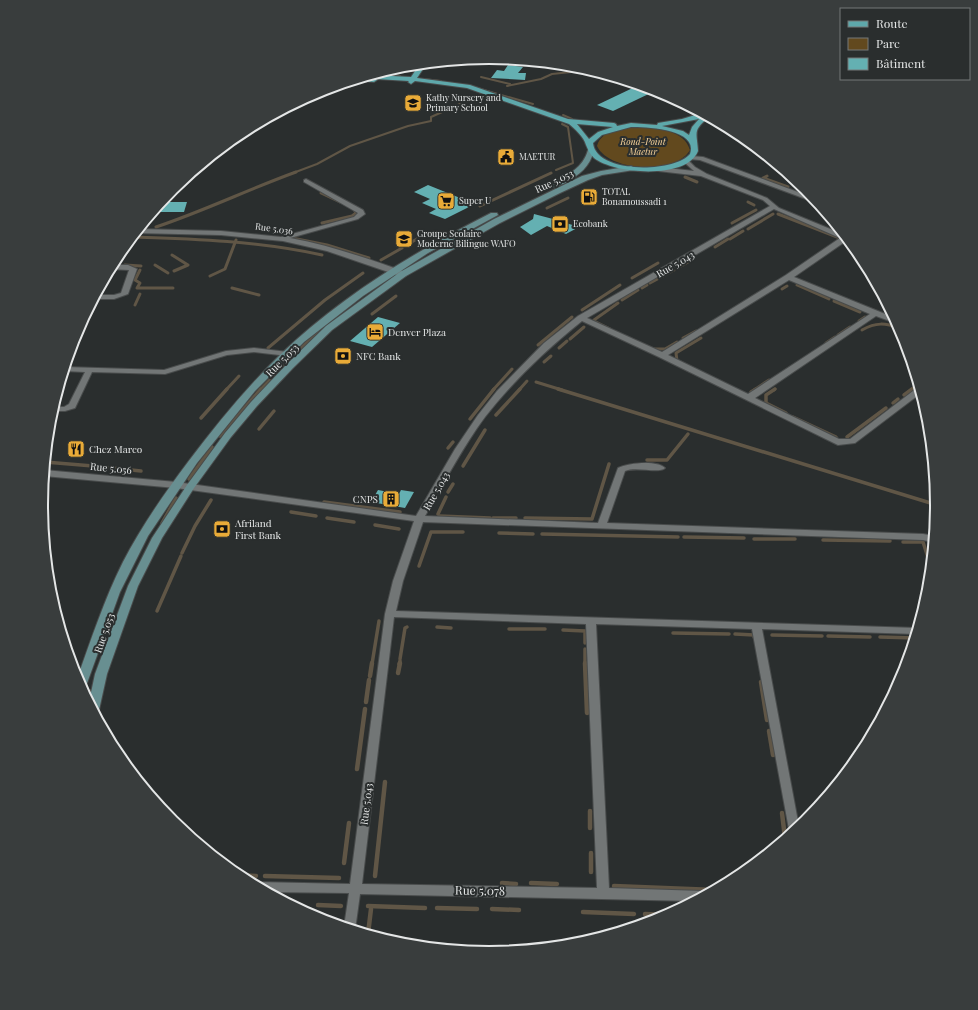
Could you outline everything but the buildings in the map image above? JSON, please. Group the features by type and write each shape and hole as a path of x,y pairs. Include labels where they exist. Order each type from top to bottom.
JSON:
{"main road":[{"path":"412,80 419,70"},
{"path":"382,77 412,80 479,91 562,119 591,124 667,124 698,117"},
{"path":"374,79 412,80"},
{"path":"667,124 692,113"},
{"path":"562,119 578,128 596,156 605,161 631,168 658,169 674,166 688,159 695,153 692,136 694,129 704,120"},
{"path":"591,148 593,138 602,132 615,127 631,125"},
{"path":"650,125 677,131 693,143"},
{"name":"Rue 5.053","path":"83,677 117,585 142,536 176,485 220,427 259,383 319,326 394,270 489,217 550,188 575,174 583,168 589,160 591,148"},
{"name":"Rue 5.053","path":"95,703 101,674 133,586 157,538 190,487 228,435 254,404 290,366 329,328 403,274 497,221 557,191 585,178 615,170 631,168"}],"street":[{"path":"688,159 701,158 805,197"},
{"path":"688,159 696,170 705,175 764,199 773,207 837,234"},
{"path":"658,169 705,175"},
{"path":"280,239 356,218 362,214 361,211 306,181"},
{"name":"Rue 5.043","path":"351,924 390,614 398,581 419,519 459,449 500,393 547,345 581,318 773,207"},
{"name":"Rue 5.036","path":"144,231 242,234 280,239 339,252 403,274"},
{"path":"662,355 789,277 842,241"},
{"path":"100,297 114,297 124,294 133,269 128,267 118,267"},
{"path":"789,277 889,318"},
{"path":"750,397 876,313"},
{"path":"581,318 750,397 838,442 852,441 916,393"},
{"path":"69,369 165,372 226,353 254,350 288,354"},
{"path":"58,409 66,409 72,406 90,369"},
{"path":"601,526 621,470 633,466 661,468"},
{"name":"Rue 5.056","path":"49,473 176,485 419,519 929,539"},
{"path":"390,614 912,631"},
{"path":"591,620 603,893"},
{"path":"756,625 793,825"},
{"name":"Rue 5.078","path":"268,887 693,896"}],"green space":[{"name":"Rond-Point Maetur","path":"642,127 677,134 687,143 690,150 682,158 671,164 658,167 643,167 615,161 604,155 597,146 600,140 609,132"}],"waterway":[{"path":"507,86 541,79 552,74 573,72"},
{"path":"389,76 400,76"},
{"path":"481,77 510,84"},
{"path":"423,79 441,81"},
{"path":"477,88 533,104"},
{"path":"293,173 317,164 350,146 408,126 431,121 431,117 460,104 478,99"},
{"path":"563,115 572,119"},
{"path":"556,170 573,163 568,127 562,124"},
{"path":"156,227 296,172"},
{"path":"480,206 551,173"},
{"path":"767,176 763,178 788,187"},
{"path":"685,177 697,182"},
{"path":"321,193 340,202"},
{"path":"547,208 568,198"},
{"path":"748,202 754,205"},
{"path":"322,223 352,216 356,213 354,209"},
{"path":"732,223 756,210"},
{"path":"748,229 773,214"},
{"path":"778,214 840,238"},
{"path":"730,239 743,231"},
{"path":"410,243 422,236"},
{"path":"139,237 235,243"},
{"path":"287,237 327,245 369,258"},
{"path":"715,247 728,239"},
{"path":"210,276 225,269 235,243"},
{"path":"235,243 298,250 322,255"},
{"path":"381,260 402,248"},
{"path":"172,255 188,265 174,271"},
{"path":"681,266 688,262"},
{"path":"632,278 658,263"},
{"path":"125,265 141,266"},
{"path":"155,265 168,273"},
{"path":"140,270 135,280 140,283 137,288 173,288"},
{"path":"650,283 674,270"},
{"path":"268,348 325,300 363,273"},
{"path":"582,310 620,285"},
{"path":"642,288 647,285"},
{"path":"797,285 829,299"},
{"path":"782,289 787,286"},
{"path":"232,288 259,295"},
{"path":"622,300 638,290"},
{"path":"135,305 140,294"},
{"path":"372,314 396,296"},
{"path":"834,301 860,312"},
{"path":"594,320 618,303"},
{"path":"260,390 305,344 337,317"},
{"path":"538,345 572,317"},
{"path":"859,321 865,317"},
{"path":"594,321 610,329"},
{"path":"862,330 881,324 892,325"},
{"path":"570,339 584,327"},
{"path":"838,335 850,327"},
{"path":"683,338 696,331"},
{"path":"826,343 835,337"},
{"path":"677,361 676,353 701,338"},
{"path":"559,348 567,341"},
{"path":"652,349 665,349 677,342"},
{"path":"544,362 551,356"},
{"path":"493,390 512,369"},
{"path":"226,390 239,376"},
{"path":"754,390 769,380"},
{"path":"519,390 527,381"},
{"path":"536,382 562,390"},
{"path":"201,418 227,389"},
{"path":"220,436 261,389"},
{"path":"470,419 494,389"},
{"path":"496,415 520,389"},
{"path":"558,389 930,503"},
{"path":"751,392 756,389"},
{"path":"774,390 775,389 766,395 766,403 786,413"},
{"path":"904,395 912,389"},
{"path":"893,403 898,399"},
{"path":"847,437 886,408"},
{"path":"259,429 274,411"},
{"path":"793,417 836,437"},
{"path":"463,466 485,430"},
{"path":"647,460 667,460 688,434"},
{"path":"448,448 453,442"},
{"path":"189,479 212,447"},
{"path":"50,462 93,466"},
{"path":"525,518 592,519 609,464"},
{"path":"102,467 141,471"},
{"path":"448,492 453,484"},
{"path":"438,514 446,497"},
{"path":"162,523 176,498"},
{"path":"182,553 195,526 211,500"},
{"path":"324,502 400,512"},
{"path":"291,512 316,516"},
{"path":"439,516 490,518"},
{"path":"327,518 354,522"},
{"path":"493,518 516,518"},
{"path":"375,525 399,529"},
{"path":"419,566 431,532 463,532"},
{"path":"499,533 533,534"},
{"path":"542,534 678,537"},
{"path":"684,537 744,538"},
{"path":"754,539 795,539"},
{"path":"823,540 890,541"},
{"path":"903,542 923,542 927,554"},
{"path":"157,611 181,556"},
{"path":"372,664 379,621"},
{"path":"400,659 405,628 407,627"},
{"path":"437,627 451,628"},
{"path":"509,629 545,629"},
{"path":"563,630 585,631 585,643"},
{"path":"673,633 729,634"},
{"path":"735,634 754,635 754,637"},
{"path":"772,635 822,636"},
{"path":"828,636 870,637"},
{"path":"880,637 910,638"},
{"path":"585,649 585,663"},
{"path":"370,676 372,663"},
{"path":"398,673 400,663"},
{"path":"585,663 587,713"},
{"path":"366,702 369,680"},
{"path":"761,682 767,720"},
{"path":"357,769 365,709"},
{"path":"769,731 773,755"},
{"path":"375,876 385,782"},
{"path":"590,811 590,828"},
{"path":"782,813 784,833"},
{"path":"344,863 349,823"},
{"path":"591,853 591,872"},
{"path":"250,876 256,876"},
{"path":"265,876 339,878"},
{"path":"502,883 516,884"},
{"path":"531,883 557,884"},
{"path":"614,886 704,890"},
{"path":"318,905 341,906"},
{"path":"368,906 425,908"},
{"path":"437,908 477,909"},
{"path":"369,929 371,909"},
{"path":"492,909 519,910"},
{"path":"583,912 634,914"},
{"path":"645,914 652,914"}],"place":[{"name":"Kathy Nursery and Primary School","path":"413,103"},
{"name":"MAETUR","path":"506,157"},
{"name":"TOTAL Bonamoussadi 1","path":"589,197"},
{"name":"Super U","path":"446,201"},
{"name":"Ecobank","path":"560,224"},
{"name":"Groupe Scolaire Moderne Bilingue WAFO","path":"404,239"},
{"name":"Denver Plaza","path":"375,332"},
{"name":"NFC Bank","path":"343,356"},
{"name":"Chez Marco","path":"76,449"},
{"name":"CNPS","path":"391,499"},
{"name":"Afriland First Bank","path":"222,529"}]}
